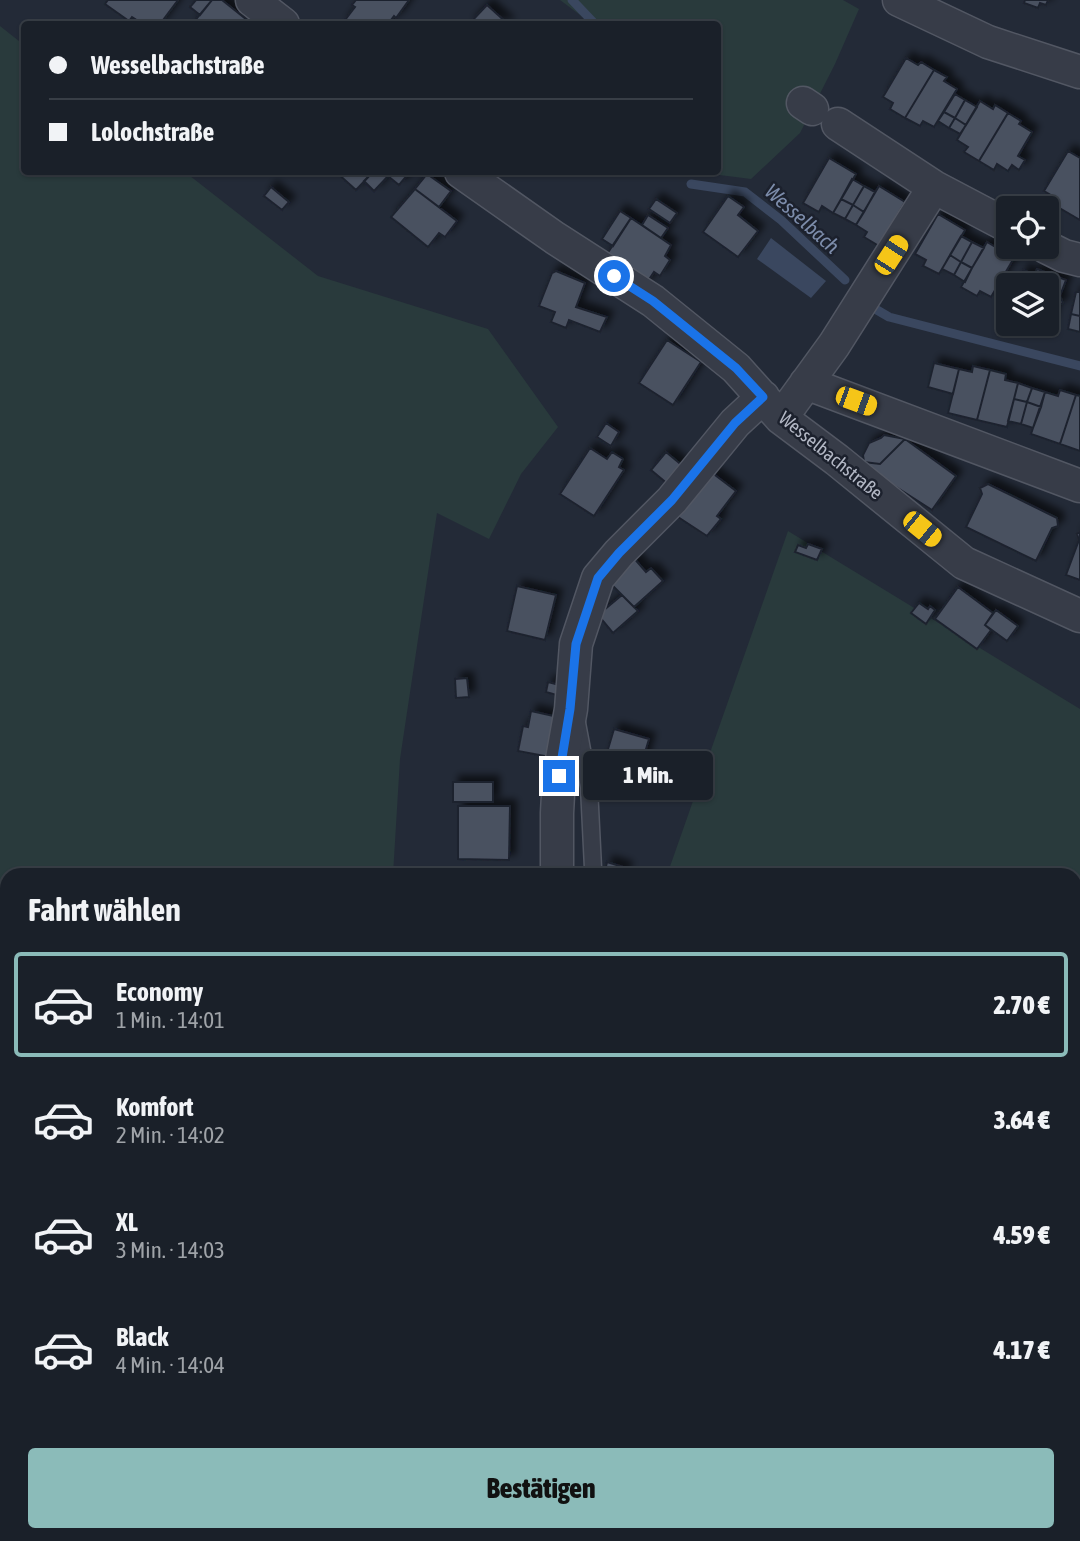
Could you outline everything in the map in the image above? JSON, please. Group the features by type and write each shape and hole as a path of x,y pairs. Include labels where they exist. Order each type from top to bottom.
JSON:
{"street":[{"path":"252,0 279,21"},
{"path":"899,0 988,42 1080,72"},
{"path":"818,112 934,187 996,220"},
{"name":"Wesselbachstraße","path":"465,175 555,238 653,301 736,368 772,407 964,563 1080,616"},
{"path":"557,868 559,776 570,709 576,644 598,578 672,500 735,423 772,407 806,383 834,345 934,187"},
{"path":"1059,253 1080,260"},
{"path":"806,383 1080,486"}],"lane":[{"path":"570,709 576,716 589,787 593,868"}],"shaded area":[{"path":"560,0 843,0 859,9 800,133 751,179 720,175 721,21 588,21"},
{"path":"0,26 21,43 21,175 189,175 318,276 488,329 558,427 521,474 489,539 437,513 400,759 393,868 0,868"},
{"path":"788,531 1080,709 1080,868 669,868"}],"water":[{"path":"771,238 826,281 811,298 757,259"}],"building":[{"path":"108,0 178,0 162,21 138,21 132,17 129,21 105,4"},
{"path":"196,0 212,0 200,15 190,7"},
{"path":"212,0 222,0 248,21 194,21"},
{"path":"356,0 409,0 396,18 394,16 390,21 344,21 355,7 352,5"},
{"path":"1025,0 1048,0 1046,5 1040,3 1038,8 1024,3"},
{"path":"487,5 505,21 472,21"},
{"path":"906,58 918,65 921,62 934,70 905,118 890,109 893,103 883,97"},
{"path":"934,70 947,77 944,81 957,89 934,127 923,121 920,126 905,118"},
{"path":"955,94 965,100 955,118 944,112"},
{"path":"965,100 977,107 966,125 955,118"},
{"path":"980,101 993,109 995,105 1008,113 979,161 964,152 968,147 957,140"},
{"path":"944,112 955,118 949,128 938,121"},
{"path":"1008,113 1032,132 1018,156 1025,160 1019,170 1012,165 1008,171 997,164 994,170 979,161"},
{"path":"955,118 966,125 960,134 949,128"},
{"path":"1068,151 1080,158 1080,220 1059,208 1059,196 1052,196 1044,191"},
{"path":"829,158 856,174 833,213 822,206 819,212 803,203"},
{"path":"339,175 370,175 356,190"},
{"path":"370,175 407,175 399,185 388,176 374,191 364,181"},
{"path":"428,175 451,191 439,207 415,189"},
{"path":"852,179 864,186 853,205 841,199"},
{"path":"864,186 875,192 864,212 853,205"},
{"path":"879,186 905,202 879,246 864,237 867,232 856,225"},
{"path":"271,187 289,202 282,210 264,196"},
{"path":"415,189 457,221 445,237 439,233 428,247 391,217"},
{"path":"728,196 744,207 738,215 758,231 738,257 703,232"},
{"path":"656,199 677,213 670,223 649,209"},
{"path":"841,199 853,205 845,219 833,213"},
{"path":"853,205 864,212 856,225 845,219"},
{"path":"620,211 631,218 613,246 602,239"},
{"path":"938,214 965,230 939,274 923,266 926,260 915,254"},
{"path":"648,215 668,228 661,238 642,225"},
{"path":"631,218 671,245 665,256 670,260 660,276 654,272 646,284 605,257"},
{"path":"961,236 972,242 961,262 950,255"},
{"path":"972,242 984,248 972,268 961,262"},
{"path":"987,242 996,247 996,259 1013,259 1005,273 996,273 996,289 991,297 980,291 977,296 961,287"},
{"path":"950,255 961,262 954,275 942,269"},
{"path":"961,262 972,268 965,282 954,275"},
{"path":"556,271 585,283 576,307 607,317 600,332 569,320 566,328 551,322 555,312 539,306 552,273"},
{"path":"1059,277 1066,280 1060,296 1063,303 1059,305"},
{"path":"1076,292 1080,292 1080,316 1071,314"},
{"path":"1071,314 1080,316 1080,332 1068,329"},
{"path":"667,340 701,362 673,405 639,383"},
{"path":"934,363 959,369 953,394 928,387"},
{"path":"973,366 990,370 977,420 948,413 959,369 972,372"},
{"path":"990,370 1006,374 1005,380 1018,383 1007,427 977,420"},
{"path":"1018,383 1032,388 1027,402 1014,399"},
{"path":"1032,388 1045,392 1041,407 1027,402"},
{"path":"1060,390 1076,395 1060,444 1031,434 1045,392 1058,396"},
{"path":"1076,395 1080,396 1080,451 1060,444"},
{"path":"1014,399 1027,402 1021,424 1008,421"},
{"path":"1027,402 1041,407 1033,428 1021,424"},
{"path":"606,423 619,432 611,446 597,437"},
{"path":"884,435 905,439 880,464 864,462 863,455 869,443"},
{"path":"905,439 956,476 932,510 862,465 864,462 880,464"},
{"path":"590,448 607,459 612,452 623,459 619,467 624,470 594,516 560,494"},
{"path":"666,452 684,467 669,485 651,470"},
{"path":"711,472 736,491 717,516 721,519 707,536 678,517"},
{"path":"988,484 1057,518 1058,526 1052,528 1036,561 966,527 982,494 980,488"},
{"path":"1080,532 1080,580 1066,575 1079,540 1077,534"},
{"path":"808,544 822,549 817,560 795,552 798,545 806,548"},
{"path":"633,557 646,572 651,568 663,581 634,607 608,581"},
{"path":"517,586 556,595 545,640 507,631"},
{"path":"958,587 993,613 985,625 991,630 977,649 935,619"},
{"path":"622,595 638,611 613,633 598,615"},
{"path":"919,603 935,610 926,624 911,613"},
{"path":"996,610 1018,626 1007,641 985,625"},
{"path":"467,678 469,697 456,698 455,679"},
{"path":"548,682 563,686 560,696 546,692"},
{"path":"531,711 558,717 550,757 518,751 523,726 528,727"},
{"path":"614,729 649,739 638,776 603,766"},
{"path":"453,782 493,782 493,802 453,802"},
{"path":"458,806 510,806 509,860 458,859"},
{"path":"607,862 626,868 606,868"}],"waterway":[{"name":"Wesselbach","path":"572,0 592,21"},
{"name":"Wesselbach","path":"691,184 745,192 781,220 845,280"},
{"name":"Wesselbach","path":"877,310 889,317 1080,366"}],"route":[{"path":"559,776 570,709 576,644 598,578 672,500 735,423 763,397 736,368 653,301 614,276"}]}
